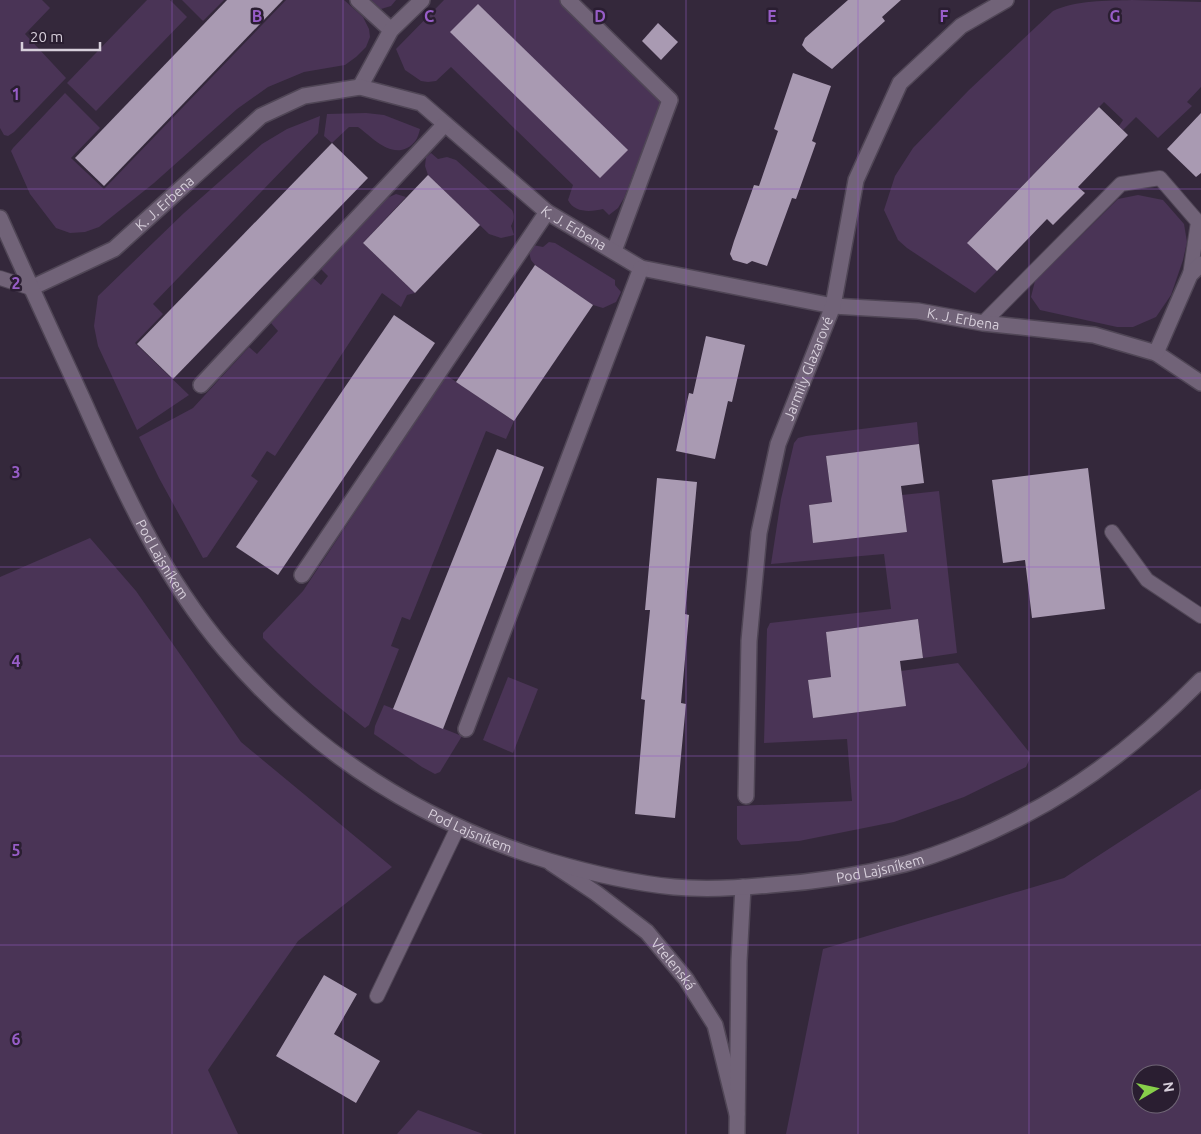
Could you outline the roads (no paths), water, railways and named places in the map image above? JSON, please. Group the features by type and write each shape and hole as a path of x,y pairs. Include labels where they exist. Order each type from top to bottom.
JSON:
{"street":[{"path":"358,0 391,30"},
{"path":"360,87 391,30 422,0"},
{"path":"568,0 670,100 614,251"},
{"name":"Jarmily Glazarové","path":"746,796 749,641 759,533 778,444 833,306 856,180 900,83 960,26 1006,0"},
{"name":"K. J. Erbena","path":"31,288 114,249 261,116 304,96 360,87 421,103 547,212 641,268 833,306 918,311 983,323 1094,335 1156,353 1201,383"},
{"path":"201,385 445,124"},
{"path":"302,575 547,212"},
{"name":"Pod Lajsníkem","path":"0,218 141,524 167,570 196,613 232,658 300,726 345,762 384,788 458,827 513,850 578,869 631,881 677,887 743,887 798,883 851,876 908,863 967,842 1025,816 1096,772 1172,709 1201,680"},
{"path":"466,729 641,268"},
{"path":"1156,353 1196,270"},
{"name":"Vtelenská","path":"546,860 596,893 647,932 686,979 715,1025 737,1114"},
{"name":"Vtelenská","path":"737,1134 738,961 743,887"}],"lane":[{"path":"983,323 1121,184 1160,178 1198,222 1196,270"},
{"path":"0,278 31,288"},
{"path":"1112,532 1146,580 1201,616"},
{"path":"378,996 458,827"}]}
